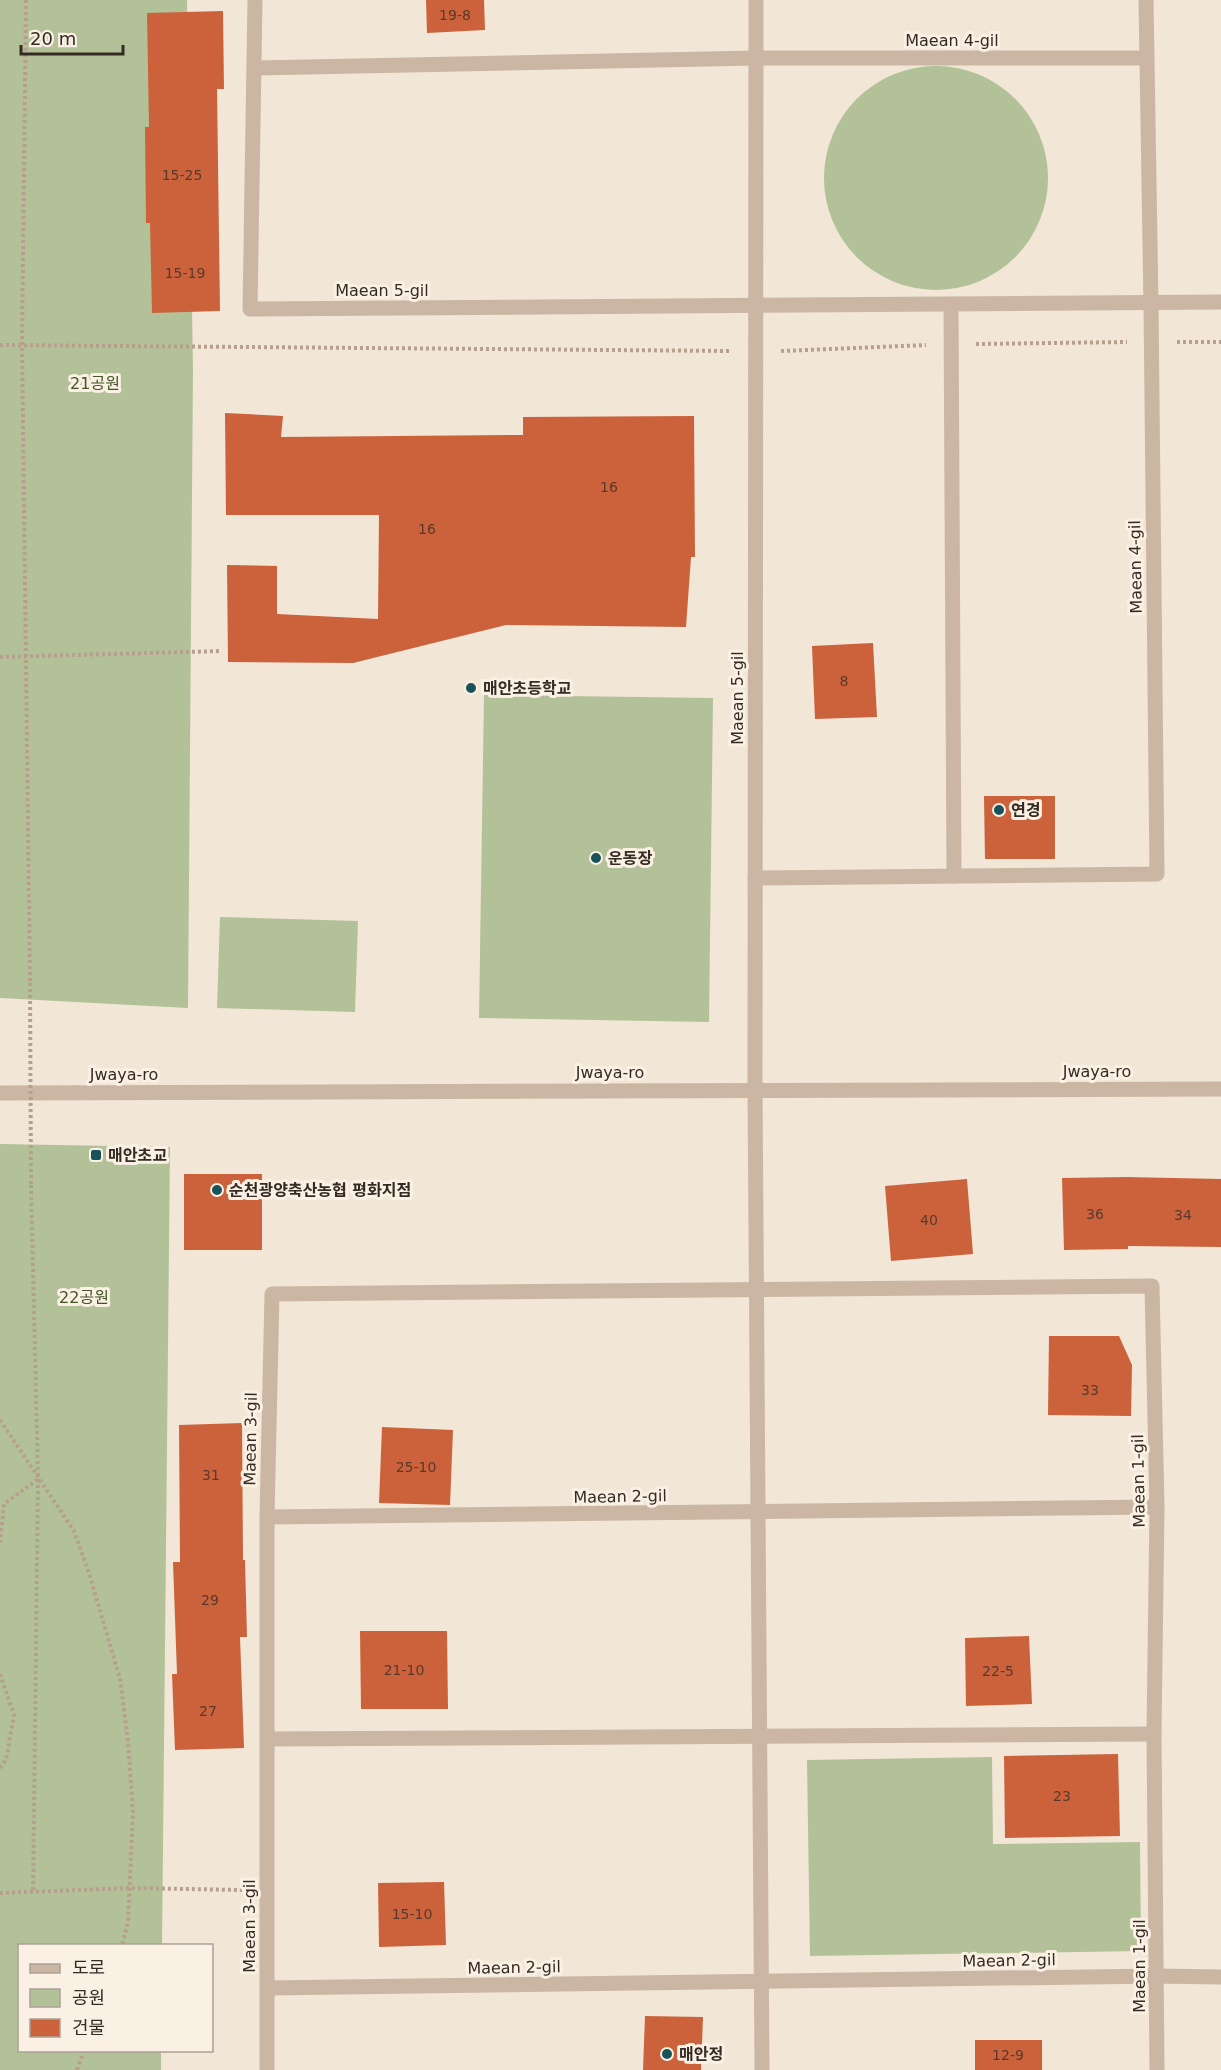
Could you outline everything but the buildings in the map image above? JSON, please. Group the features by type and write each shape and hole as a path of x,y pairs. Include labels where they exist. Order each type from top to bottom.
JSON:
{"street":[{"name":"Maean 5-gil","path":"255,0 250,309 756,307"},
{"name":"Maean 5-gil","path":"755,1089 756,0"},
{"name":"Maean 4-gil","path":"755,878 1157,874 1150,342 1152,304 1146,0"},
{"path":"255,68 756,58"},
{"name":"Maean 4-gil","path":"756,58 1147,58"},
{"path":"756,307 1221,302"},
{"path":"951,305 954,876"},
{"path":"755,1089 762,2070"},
{"name":"Jwaya-ro","path":"0,1093 1221,1089"},
{"name":"Maean 1-gil","path":"756,1289 1152,1286 1157,1507 1154,1734 1157,2070"},
{"name":"Maean 3-gil","path":"267,2070 267,1518 272,1294 756,1289"},
{"name":"Maean 2-gil","path":"267,1518 1157,1507"},
{"path":"267,1738 1154,1734"},
{"name":"Maean 2-gil","path":"267,1988 1221,1977"}],"path":[{"path":"26,0 22,345 31,1185 38,1479 33,1892"},
{"path":"0,345 756,352 951,344 1221,342"},
{"path":"0,657 221,651"},
{"path":"0,1420 74,1531 102,1615 120,1679 128,1741 133,1812 128,1922 122,1944"},
{"path":"0,1543 4,1504 38,1479"},
{"path":"0,1674 14,1715 6,1760 0,1768"},
{"path":"0,1893 130,1888 266,1890"},
{"path":"76,2070 83,2052"}],"green space":[{"name":"21공원","path":"0,0 187,0 193,370 188,1008 0,998"},
{"path":"925,66 947,66 969,70 989,79 1007,91 1023,107 1044,145 1048,178 1044,211 1040,221 1023,249 1007,265 969,286 947,290 925,290 903,286 883,277 865,265 849,249 828,211 824,189 824,167 828,145 837,125 849,107 865,91 903,70"},
{"name":"운동장","path":"484,695 713,698 709,1022 479,1018"},
{"path":"220,917 358,921 355,1012 217,1008"},
{"name":"22공원","path":"0,1144 170,1147 162,1944 18,1944 18,2052 161,2052 161,2070 0,2070"},
{"path":"992,1757 993,1844 1140,1842 1141,1951 810,1956 807,1760"}],"place":[{"name":"매안초등학교","path":"471,688"},
{"name":"연경","path":"999,810"},
{"name":"운동장","path":"596,858"},
{"name":"매안초교","path":"96,1155"},
{"name":"순천광양축산농협 평화지점","path":"217,1190"},
{"name":"매안정","path":"667,2054"}]}
